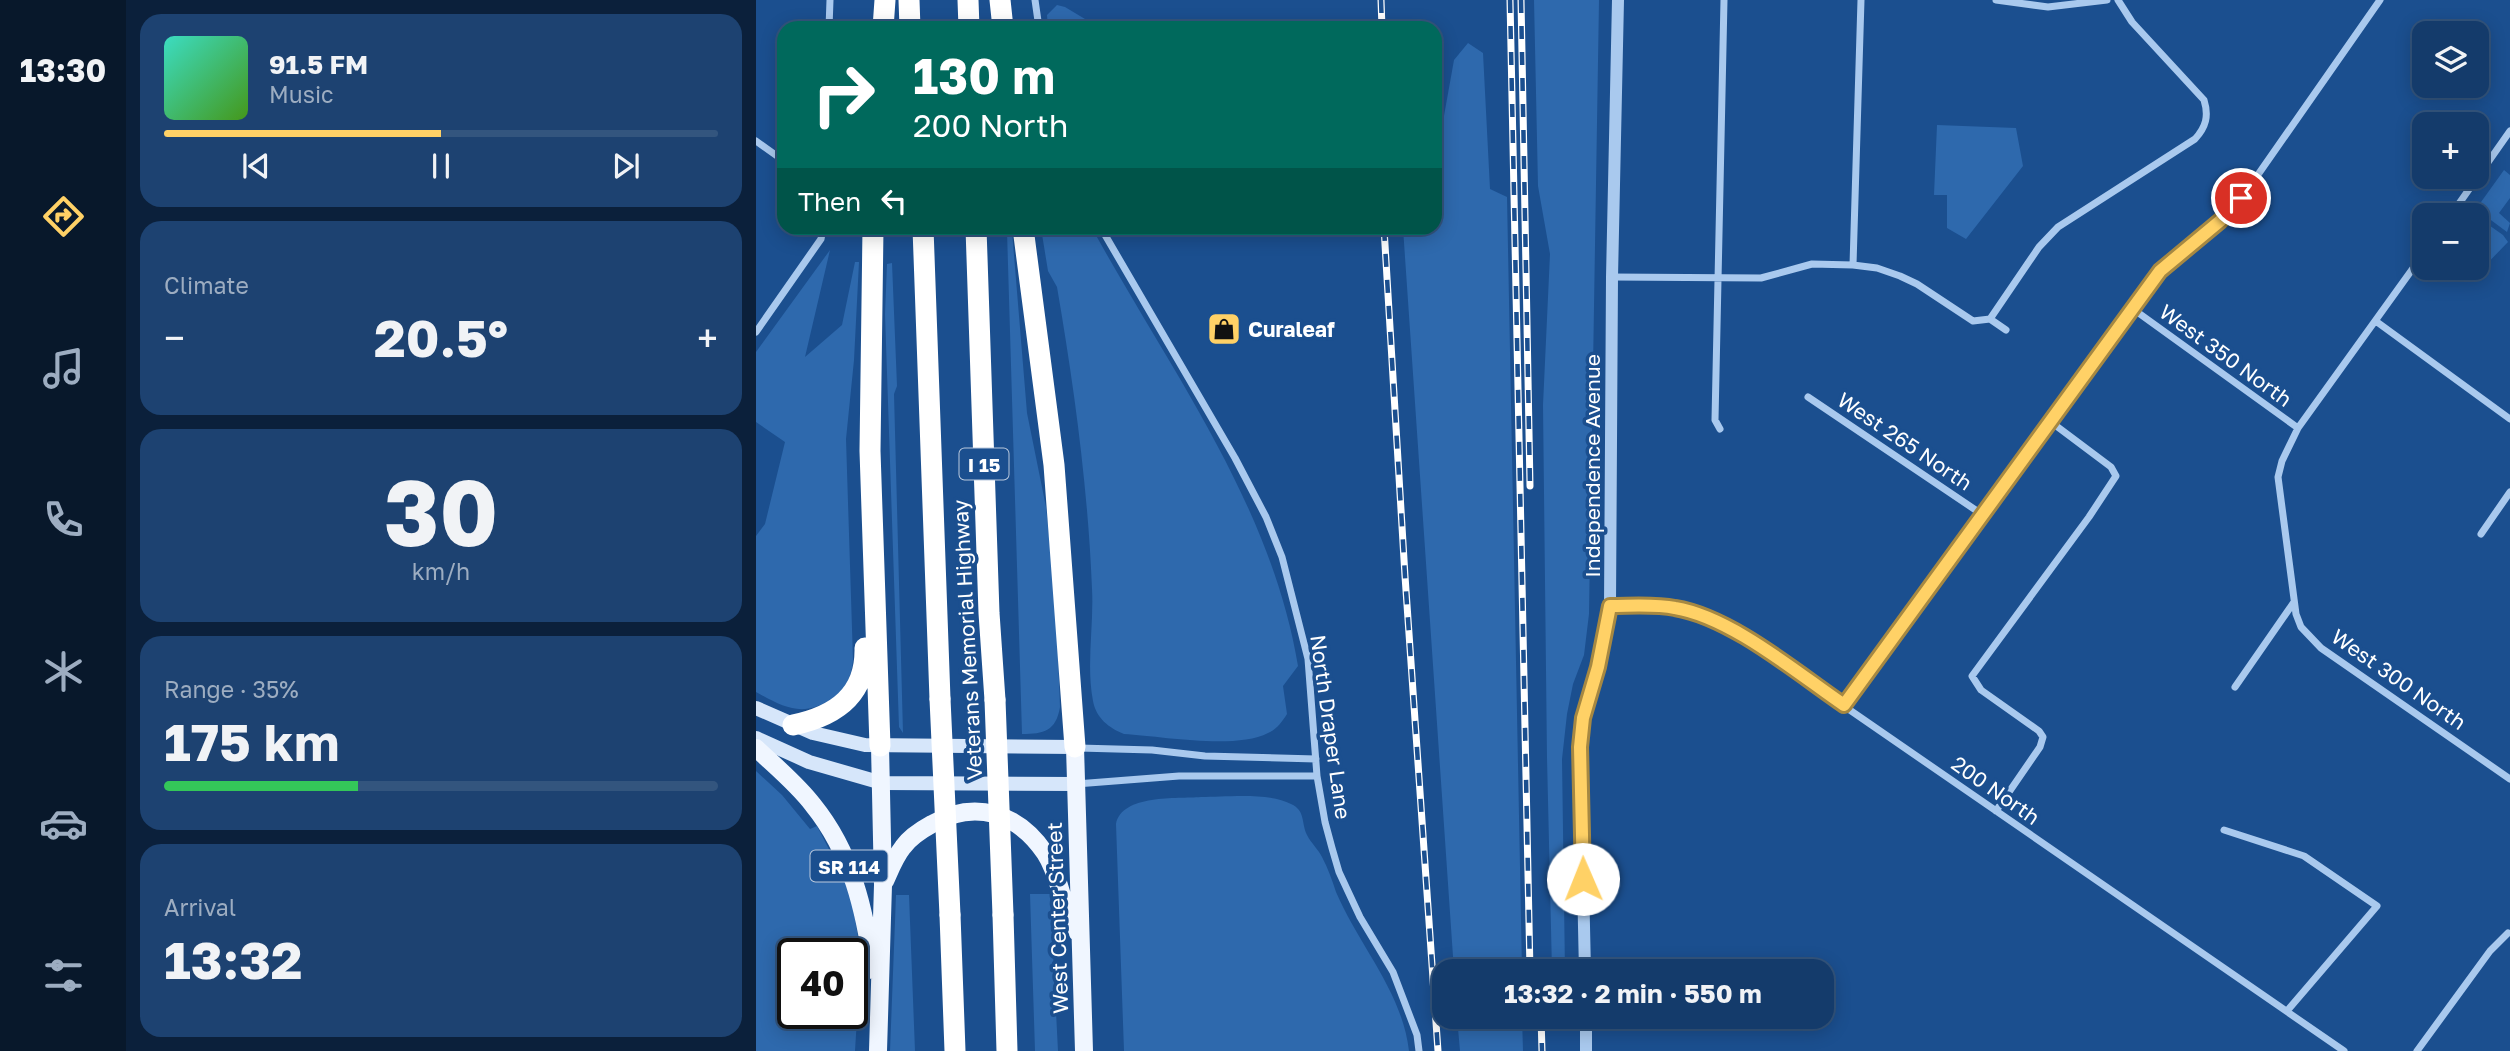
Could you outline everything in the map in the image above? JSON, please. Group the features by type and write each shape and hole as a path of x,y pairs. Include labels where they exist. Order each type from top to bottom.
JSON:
{"highway":[{"path":"884,21 886,0"},
{"path":"909,0 910,21"},
{"path":"968,0 969,21"},
{"path":"1000,0 1002,21"},
{"path":"873,235 870,451 880,747"},
{"name":"Veterans Memorial Highway","path":"923,235 955,1051"},
{"name":"Veterans Memorial Highway","path":"976,235 1007,1051"},
{"path":"1024,235 1054,465 1075,747"},
{"path":"793,726 828,714 849,698 862,676 867,631 875,613"}],"main road":[{"path":"756,708 793,726 838,740 880,747 1075,747"},
{"path":"756,738 784,753 820,766 882,783 1076,784"},
{"path":"880,747 883,885 881,1014"},
{"name":"West Center Street","path":"1075,747 1084,1051"},
{"name":"SR 114","path":"756,748 806,797 825,821 858,889 881,1014 878,1051"},
{"path":"883,885 903,847 925,828 956,813 993,813 1024,828 1045,853 1053,866 1064,907 1080,936"}],"street":[{"path":"829,21 830,0"},
{"path":"1035,0 1038,21"},
{"name":"Independence Avenue","path":"1585,959 1580,747 1583,718 1598,667 1610,606 1612,277 1618,0"},
{"path":"1720,429 1715,420 1724,0"},
{"path":"1853,265 1861,0"},
{"path":"1996,0 2048,7 2107,0"},
{"path":"1990,319 2039,247 2058,227 2195,139 2206,124 2207,109 2204,100 2132,22 2118,0"},
{"path":"1844,705 2160,271 2220,221 2241,198 2380,0"},
{"path":"2459,203 2510,131"},
{"path":"756,141 777,156"},
{"path":"756,332 822,235"},
{"name":"North Draper Lane","path":"1105,235 1196,390 1266,517 1282,556 1308,659 1317,776 1325,822 1339,872 1360,917 1393,972 1417,1035 1419,1051"},
{"path":"1612,277 1761,278 1812,264 1877,268 1917,284 1973,321 1990,319 2006,330"},
{"name":"West 300 North","path":"2412,271 2298,428 2282,461 2277,477 2294,602 2301,627 2321,648 2510,779"},
{"name":"West 350 North","path":"2133,309 2298,428"},
{"path":"2376,322 2510,419"},
{"name":"West 265 North","path":"1808,397 1983,515"},
{"path":"1996,811 2040,747 2043,737 2039,731 1982,690 1972,676 2116,476 2111,467 2051,422"},
{"path":"2481,534 2510,492"},
{"path":"2235,687 2294,602"},
{"name":"200 North","path":"1610,606 1676,608 1717,622 1744,637 2344,1051"},
{"path":"1075,747 1205,756 1316,759"},
{"path":"1076,784 1179,776 1317,776"},
{"path":"2224,830 2304,856 2377,906 2287,1011"},
{"path":"2417,1051 2490,951 2508,933"},
{"path":"1586,1029 1587,1051"}],"shaded area":[{"path":"1534,0 1599,0 1589,614 1584,655 1573,684 1567,714 1562,759 1565,959 1552,959 1543,405 1550,254 1538,186"},
{"path":"1057,5 1088,21 1047,21 1047,15"},
{"path":"1468,43 1483,53 1490,189 1507,197 1522,959 1453,959 1403,235 1442,235 1442,127 1454,60"},
{"path":"1937,125 2016,128 2023,166 1966,239 1947,228 1947,195 1934,195"},
{"path":"2504,170 2510,175 2510,198 2499,213 2510,223 2507,232 2489,219 2489,203 2480,203"},
{"path":"2489,225 2508,242 2489,262"},
{"path":"1007,235 1012,235 1027,413 1046,507 1056,604 1060,707 1048,730 1022,734"},
{"path":"1042,235 1096,235 1214,439 1241,493 1285,606 1298,666 1283,686 1287,714 1279,725 1268,733 1237,741 1124,734 1108,725 1097,712 1091,687 1092,589 1079,437 1057,287 1048,271"},
{"path":"830,250 805,357 842,325 855,262 859,262 854,360 846,439 853,660 848,681 838,694 822,704 803,709 785,706 756,692 756,536 765,524 785,442 756,422 756,352"},
{"path":"892,263 897,386 894,394 903,733 899,727 885,314 887,264"},
{"path":"756,771 782,795 810,829 817,826 850,890 858,938 777,938 777,1029 856,1029 855,1051 756,1051"},
{"path":"1247,796 1282,800 1299,810 1305,831 1324,861 1345,912 1398,1008 1409,1051 1124,1051 1116,824 1120,814 1128,807 1152,800"},
{"path":"1030,894 1050,894 1058,1051 1035,1051"},
{"path":"896,895 909,895 915,1051 890,1051"},
{"path":"1458,1029 1522,1029 1523,1051 1460,1051"}],"railway":[{"path":"1381,0 1382,21"},
{"path":"1510,0 1530,959"},
{"path":"1521,0 1530,486"},
{"path":"1384,235 1438,1051"},
{"path":"1541,1029 1542,1051"}],"place":[{"name":"Curaleaf","path":"1224,329"}],"route":[{"path":"1583,879 1580,747 1583,718 1598,667 1610,606 1676,608 1717,622 1744,637 1844,705 2160,271 2220,221 2241,198"}]}
